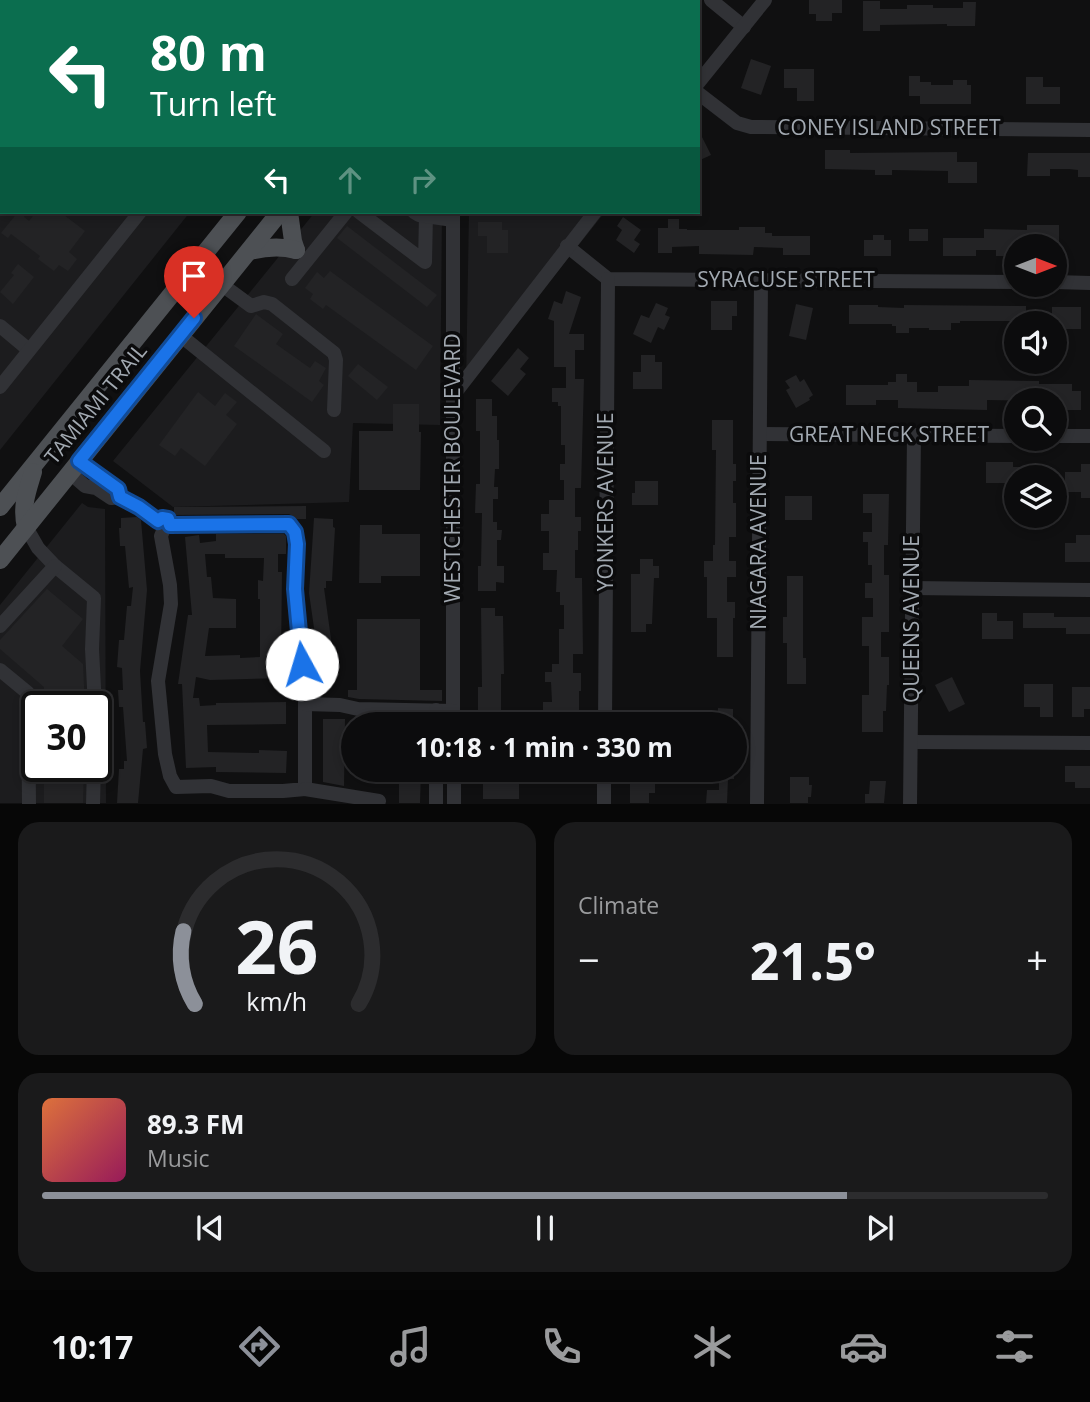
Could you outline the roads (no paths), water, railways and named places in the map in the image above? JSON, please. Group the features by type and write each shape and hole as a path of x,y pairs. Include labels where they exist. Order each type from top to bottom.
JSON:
{"main road":[{"name":"TAMIAMI TRAIL","path":"0,507 235,214"},
{"name":"TAMIAMI TRAIL","path":"0,559 278,214"},
{"path":"289,214 293,241 302,254"},
{"path":"250,251 267,247 287,247 302,254"},
{"path":"26,527 23,515 25,502 36,462"}],"street":[{"path":"711,0 744,27"},
{"path":"700,81 765,0"},
{"name":"CONEY ISLAND STREET","path":"700,95 737,123 751,127 1090,130"},
{"path":"0,387 138,214"},
{"path":"292,279 302,254 344,214"},
{"path":"362,214 425,262 420,214 453,216"},
{"path":"453,397 593,214"},
{"name":"WESTCHESTER BOULEVARD","path":"453,216 453,712"},
{"path":"568,246 608,279"},
{"name":"SYRACUSE STREET","path":"608,279 1004,282"},
{"name":"YONKERS AVENUE","path":"604,712 608,279"},
{"name":"NIAGARA AVENUE","path":"757,803 761,280"},
{"path":"1068,282 1090,283"},
{"path":"221,284 251,306 264,302 272,304 334,353 334,410"},
{"path":"0,326 29,350"},
{"path":"180,335 324,451"},
{"name":"GREAT NECK STREET","path":"760,434 1004,436"},
{"name":"QUEENS AVENUE","path":"910,803 914,435"},
{"path":"1067,436 1090,436"},
{"path":"74,467 85,485 96,488 111,498 120,497 139,507 164,526 289,524 295,532 295,589 305,704 305,789"},
{"path":"164,526 161,536 171,604 158,681 165,754 170,776 176,787 211,786 229,791 305,789 379,801"},
{"path":"26,527 38,548 55,566 94,598 94,691"},
{"path":"0,626 55,566"},
{"path":"912,588 1090,590"},
{"path":"0,670 28,693 29,803"},
{"path":"305,704 340,705 387,712"},
{"path":"911,741 1090,743"},
{"path":"93,803 94,782"},
{"path":"436,782 436,803"},
{"path":"454,782 454,803"},
{"path":"604,782 604,803"}]}
